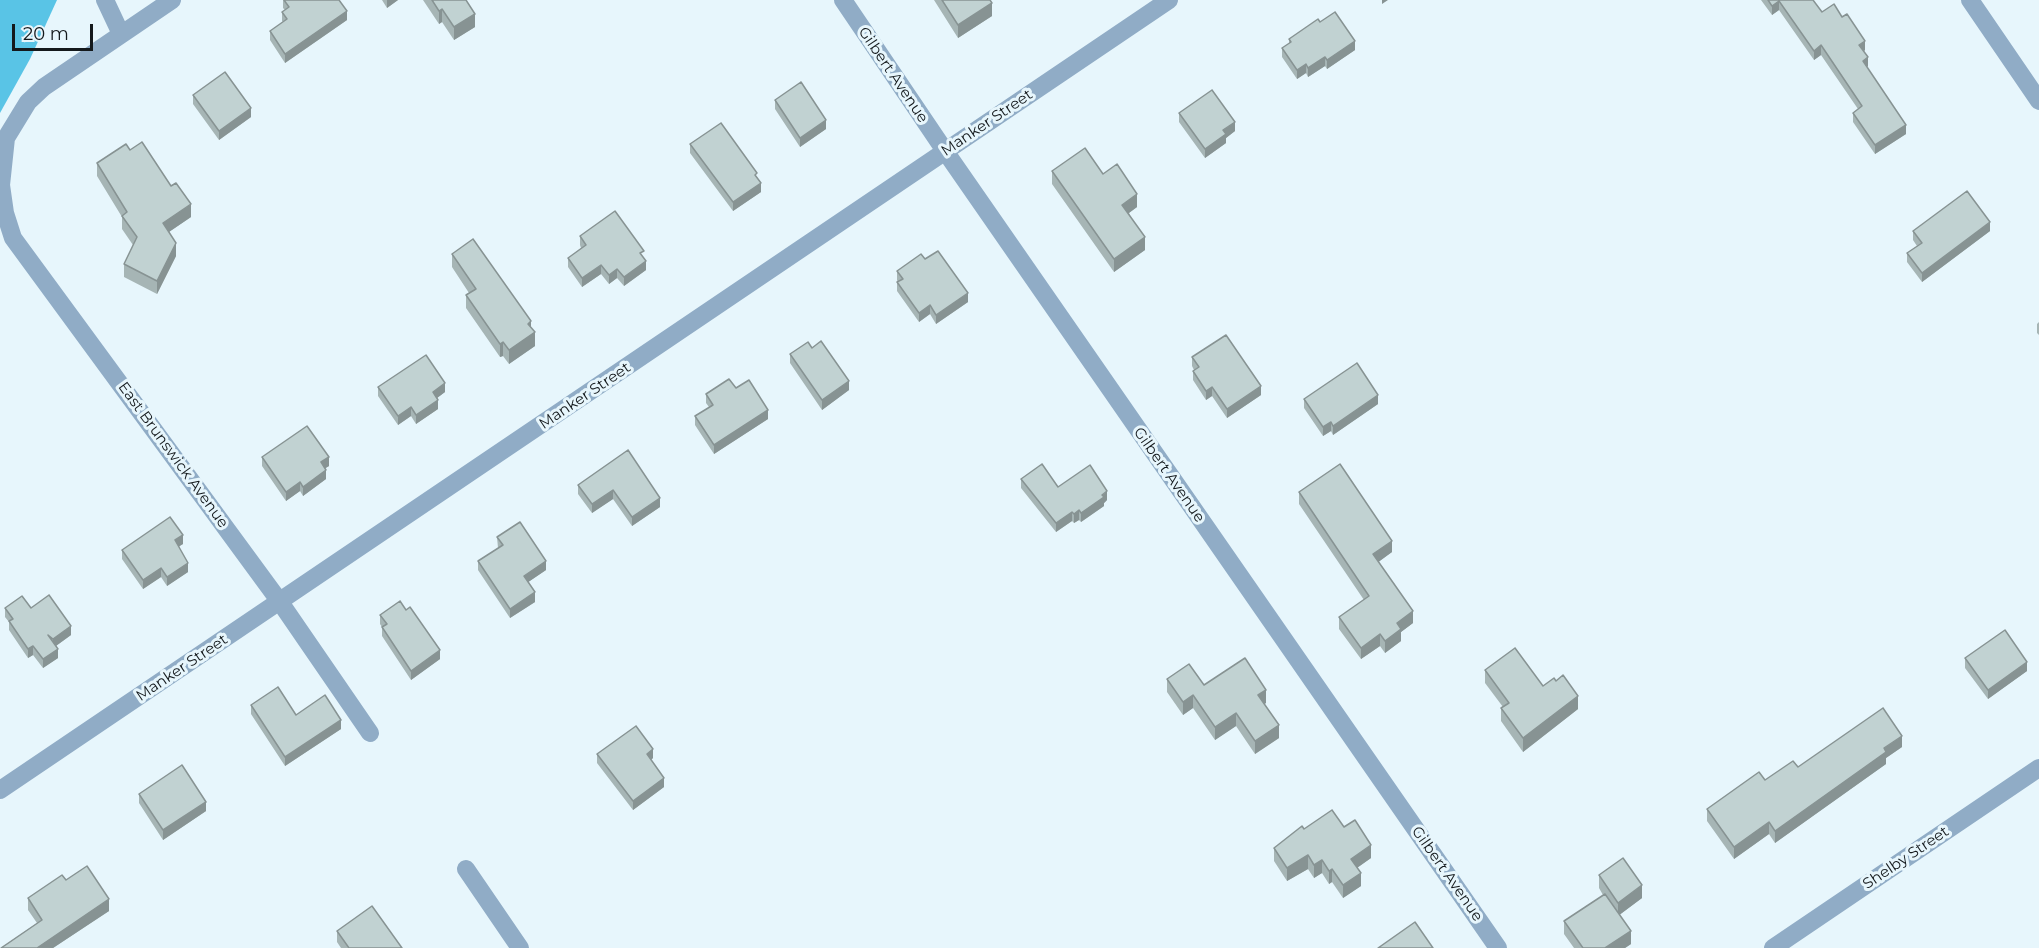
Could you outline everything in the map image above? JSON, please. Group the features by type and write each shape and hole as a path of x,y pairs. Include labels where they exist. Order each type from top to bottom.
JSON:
{"street":[{"path":"105,0 122,34"},
{"name":"East Brunswick Avenue","path":"172,0 44,87 28,102 6,138 2,168 1,185 13,238 280,602 370,733"},
{"name":"Gilbert Avenue","path":"843,0 945,151 1498,948"},
{"name":"Manker Street","path":"0,790 1170,0"},
{"path":"1970,0 2039,101"},
{"name":"Shelby Street","path":"1773,948 2039,768"},
{"path":"466,869 520,948"}],"shaded area":[{"path":"0,0 57,0 30,59 0,113"}],"building":[{"path":"284,0 339,0 347,11 285,54 270,31 287,19 282,12 289,7"},
{"path":"432,0 466,0 475,14 454,27 442,9 439,11"},
{"path":"942,0 990,0 992,3 958,25"},
{"path":"1768,0 1813,0 1822,12 1834,4 1842,17 1847,14 1865,41 1859,45 1868,57 1863,61 1906,125 1875,145 1853,113 1862,106 1821,45 1814,51 1779,1 1772,6"},
{"path":"1335,12 1355,41 1327,60 1325,57 1308,68 1306,64 1297,70 1282,48 1291,42 1289,39 1318,19 1320,22"},
{"path":"225,72 251,108 219,131 193,95"},
{"path":"801,82 826,120 800,138 775,100"},
{"path":"1212,90 1235,122 1223,130 1226,134 1205,149 1179,113"},
{"path":"721,123 757,173 755,175 761,183 733,202 690,144"},
{"path":"142,142 171,186 176,183 191,204 163,223 176,243 157,281 124,264 137,237 122,216 127,212 97,163 126,144 130,150"},
{"path":"1085,148 1103,174 1117,164 1137,194 1122,205 1145,237 1114,259 1052,171"},
{"path":"1967,191 1990,222 1922,273 1907,253 1922,243 1913,231"},
{"path":"615,211 644,251 640,253 646,261 624,277 617,269 609,275 601,265 582,278 568,258 586,245 580,236"},
{"path":"473,239 531,321 528,324 535,332 509,350 503,342 500,344 466,295 476,289 452,254"},
{"path":"938,251 968,293 936,315 930,305 919,313 897,282 903,279 897,271 921,254 925,259"},
{"path":"1226,335 1261,386 1227,409 1212,387 1206,391 1193,371 1199,367 1192,357"},
{"path":"821,341 849,381 822,400 790,354 808,342 812,348"},
{"path":"426,355 445,383 433,392 438,400 416,415 411,407 398,416 378,387"},
{"path":"1357,363 1378,395 1333,426 1331,422 1323,427 1304,399"},
{"path":"729,379 736,388 749,380 768,410 714,445 695,416 713,405 706,394"},
{"path":"307,426 329,457 321,462 326,470 303,487 300,482 286,492 262,457"},
{"path":"628,450 660,498 632,517 613,490 592,504 578,485"},
{"path":"1042,464 1058,487 1090,465 1107,491 1102,495 1104,497 1081,513 1079,510 1074,514 1072,512 1056,523 1021,479"},
{"path":"1340,464 1392,541 1373,554 1413,611 1397,623 1401,629 1385,641 1380,634 1361,648 1339,617 1369,596 1299,492"},
{"path":"170,517 183,535 175,540 188,563 167,577 161,568 143,580 122,550"},
{"path":"520,522 546,561 524,576 535,592 510,609 478,561 503,545 497,537"},
{"path":"49,595 71,626 53,639 48,635 58,649 43,659 33,646 28,649 9,621 13,619 5,608 22,596 31,608"},
{"path":"400,601 406,610 410,607 440,650 411,671 382,627 387,624 380,615"},
{"path":"2005,630 2027,662 1988,690 1965,658"},
{"path":"1515,648 1543,686 1554,678 1556,681 1563,675 1578,696 1523,738 1501,708 1509,703 1485,670"},
{"path":"1245,658 1266,690 1258,695 1279,725 1255,741 1236,713 1215,727 1193,695 1183,702 1167,679 1189,664 1204,685"},
{"path":"278,687 296,715 325,695 341,720 285,757 251,705"},
{"path":"1883,708 1902,736 1884,748 1886,752 1775,831 1769,822 1734,847 1707,809 1759,772 1765,780 1793,761 1798,767"},
{"path":"636,726 653,749 647,754 664,778 633,801 597,754"},
{"path":"182,765 206,802 163,830 139,794"},
{"path":"1332,810 1344,827 1355,820 1371,845 1351,859 1361,873 1343,885 1332,869 1329,871 1322,860 1314,865 1308,855 1287,868 1274,848 1302,826 1304,829"},
{"path":"1623,858 1642,885 1618,903 1599,875"},
{"path":"87,866 109,899 37,948 1,948 42,920 28,898 62,875 66,880"},
{"path":"1605,894 1631,931 1605,948 1583,948 1564,921"},
{"path":"372,906 402,948 349,948 337,931"},
{"path":"1415,922 1433,948 1378,948"}]}
